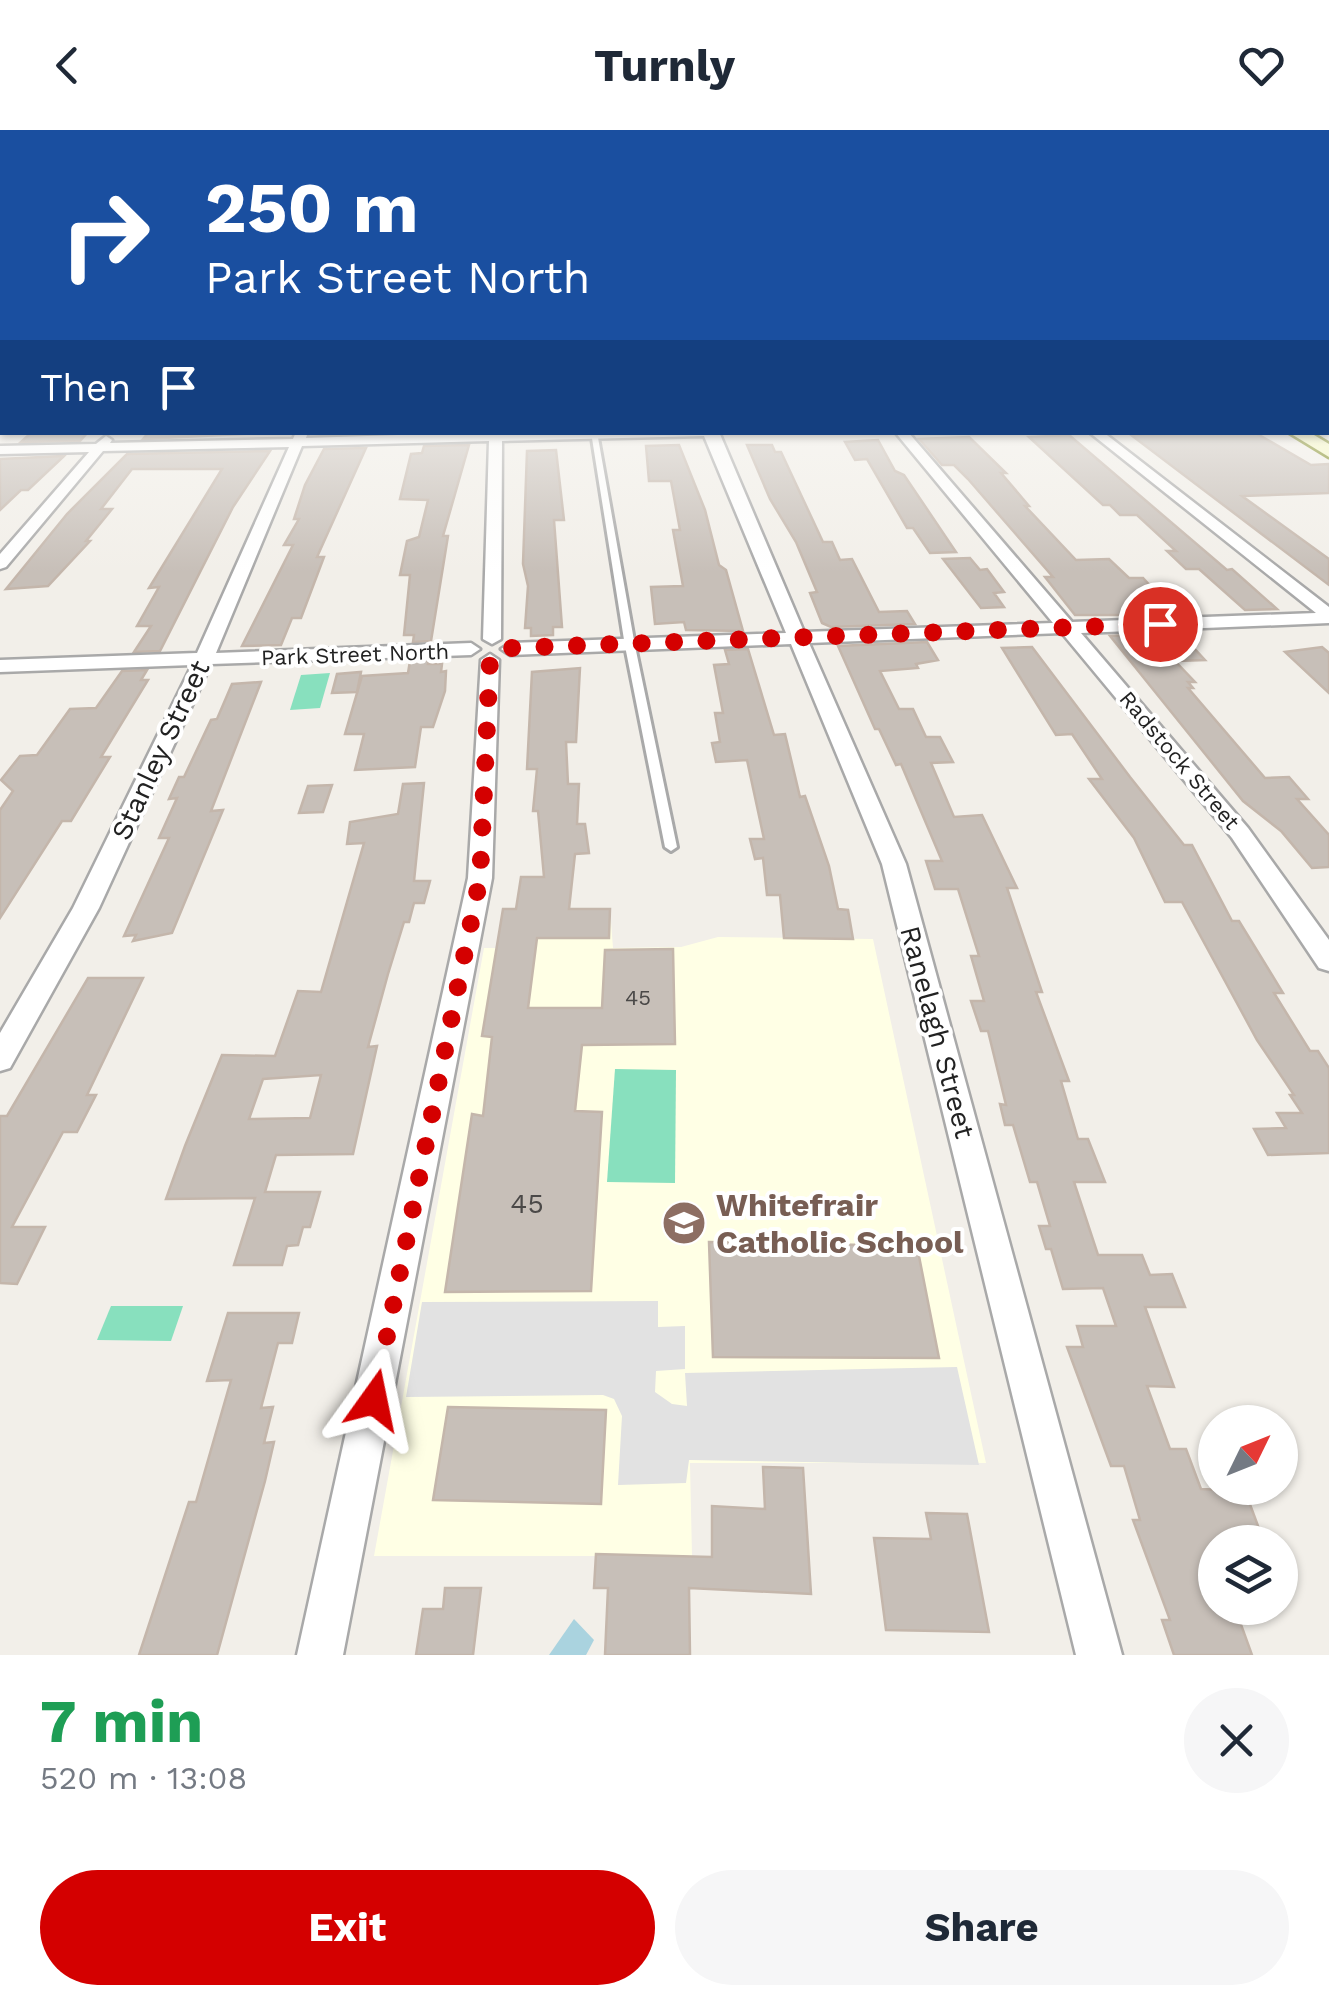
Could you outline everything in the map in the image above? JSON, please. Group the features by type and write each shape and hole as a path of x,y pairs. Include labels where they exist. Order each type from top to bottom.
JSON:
{"main road":[{"path":"1301,435 1329,452"}],"street":[{"path":"0,564 110,435"},
{"path":"0,450 496,435 480,878 320,1655"},
{"name":"Ranelagh Street","path":"711,435 894,864 1099,1655"},
{"name":"Radstock Street","path":"903,435 1240,832 1329,962"},
{"path":"1099,435 1329,617"},
{"name":"Stanley Street","path":"0,1059 54,973 202,660 300,438"},
{"name":"Park Street North","path":"0,666 630,646 1329,617"}],"lane":[{"path":"594,435 630,646 671,847"}],"shaded area":[{"name":"Whitefrair Catholic School","path":"503,909 610,909 613,948 681,947 718,937 873,939 986,1463 690,1463 692,1556 374,1556 484,948 499,948"},
{"path":"658,1301 658,1327 685,1326 685,1369 656,1371 655,1392 672,1404 687,1406 685,1373 957,1367 979,1465 689,1460 686,1483 618,1485 622,1416 614,1399 603,1395 406,1397 422,1302"}],"green space":[{"path":"330,673 320,708 290,710 301,675"},
{"path":"615,1069 676,1070 675,1183 607,1182"},
{"path":"111,1306 183,1306 171,1341 97,1340"}],"water":[{"path":"574,1619 594,1640 586,1655 549,1655"}],"building":[{"path":"29,435 85,435 80,441 21,442"},
{"path":"146,435 222,435 143,439"},
{"path":"1069,435 1277,609 1245,610 1199,569 1186,569 1167,551 1176,551 1137,515 1120,515 1110,505 1103,505 1029,437"},
{"path":"1131,435 1259,435 1311,465 1329,464 1329,493 1242,496 1329,559 1329,585"},
{"path":"969,437 1006,473 1001,473 1029,506 1025,506 1076,560 1109,559 1129,578 1143,578 1169,606 1155,606 1163,615 1075,615 1045,577 1053,577 968,479 954,465 942,465 919,439"},
{"path":"878,440 895,471 904,475 956,552 930,553 913,528 907,528 867,459 855,460 845,442"},
{"path":"469,445 443,536 448,536 431,641 413,642 414,635 404,635 410,575 400,575 407,541 419,537 428,500 400,499 411,454 422,453 424,446"},
{"path":"679,445 705,510 719,565 726,570 743,631 686,630 684,622 655,624 651,587 683,586 673,530 680,530 671,481 649,481 646,446"},
{"path":"747,445 772,445 775,452 781,452 823,542 832,542 840,560 852,559 879,612 907,611 915,624 831,627 822,623 810,593 817,592 796,542 770,499"},
{"path":"366,448 317,557 324,557 301,618 292,618 281,645 242,646 293,545 284,545 299,519 294,519 305,485 324,449"},
{"path":"556,450 564,520 554,520 562,627 553,627 553,635 531,636 531,628 525,628 528,586 523,564 527,451"},
{"path":"270,451 233,507 160,651 134,652 151,626 137,626 159,587 149,588 222,469 132,469 101,509 112,509 86,541 90,541 48,586 6,589 67,514 127,454"},
{"path":"64,456 28,490 21,490 0,510 0,459"},
{"path":"970,558 980,570 987,569 1004,592 994,593 1004,607 981,608 943,559"},
{"path":"1180,633 1205,660 1175,661 1195,682 1188,682 1193,688 1188,688 1265,778 1289,777 1308,799 1297,799 1329,835 1329,867 1312,868 1281,831 1243,801 1110,636"},
{"path":"927,642 938,660 916,664 918,668 880,671 899,709 913,709 926,737 940,737 953,762 931,763 954,817 982,815 1017,888 1007,888 1042,992 1036,992 1069,1081 1061,1081 1078,1139 1088,1139 1105,1182 1074,1182 1098,1255 1142,1255 1150,1275 1172,1274 1185,1307 1145,1307 1174,1387 1147,1386 1170,1449 1186,1449 1198,1481 1198,1505 1250,1505 1258,1525 1198,1525 1198,1625 1241,1625 1252,1655 1174,1655 1162,1620 1170,1620 1133,1520 1140,1520 1124,1466 1111,1466 1067,1347 1083,1347 1077,1326 1116,1326 1103,1288 1063,1289 1051,1249 1046,1249 1039,1226 1050,1226 1037,1182 1030,1182 1013,1125 1005,1125 1000,1104 1006,1105 988,1031 981,1031 971,1001 984,1001 971,956 979,956 958,889 935,889 926,861 942,861 901,764 896,765 879,729 875,729 838,646"},
{"path":"1032,647 1184,845 1192,845 1232,921 1239,921 1283,993 1274,993 1310,1051 1318,1051 1329,1068 1329,1153 1268,1155 1254,1129 1286,1128 1277,1113 1302,1113 1290,1095 1294,1095 1257,1040 1182,902 1165,902 1134,838 1089,779 1102,779 1072,734 1056,735 1002,648"},
{"path":"1322,647 1329,653 1329,693 1285,652"},
{"path":"748,649 774,735 785,734 800,797 805,796 829,866 838,909 848,910 853,939 784,938 780,895 767,895 763,858 755,859 750,839 764,839 747,760 716,762 712,743 720,742 715,713 723,713 714,665 729,664 725,650"},
{"path":"429,660 428,664 442,664 441,672 446,671 445,691 433,727 421,727 415,767 355,770 364,734 345,734 362,676 408,673 410,661"},
{"path":"580,668 576,742 566,742 568,784 579,784 577,824 585,824 589,853 575,854 569,909 610,909 609,938 537,938 528,1008 602,1008 605,950 673,949 675,1044 582,1045 575,1111 602,1112 591,1291 445,1292 472,1114 483,1116 492,1037 482,1036 503,909 516,909 521,877 544,877 538,811 533,811 537,769 527,769 532,672"},
{"path":"147,670 141,680 148,680 101,757 110,757 71,821 62,821 0,918 0,810 13,791 1,780 20,756 37,755 70,709 96,708 122,671"},
{"path":"361,672 357,692 332,693 337,674"},
{"path":"261,682 211,811 223,810 172,933 133,941 136,935 124,936 169,838 159,838 177,798 169,799 179,777 184,777 232,684"},
{"path":"424,783 414,881 430,881 424,903 414,903 409,922 404,922 388,974 368,1047 377,1046 353,1154 276,1155 265,1192 320,1192 310,1227 303,1227 298,1245 287,1246 282,1265 234,1265 255,1198 166,1199 222,1055 275,1056 298,991 321,992 364,843 347,844 350,822 398,814 403,784","holes":["321,1075 310,1118 249,1119 263,1079"]},
{"path":"332,785 323,812 299,813 308,786"},
{"path":"88,978 143,978 87,1095 96,1095 77,1132 63,1132 12,1227 45,1227 17,1284 0,1283 0,1116 7,1116"},
{"path":"709,1242 917,1246 939,1358 713,1357"},
{"path":"228,1313 299,1313 292,1343 278,1343 261,1408 273,1407 264,1443 274,1442 265,1481 217,1655 139,1655 189,1502 196,1502 231,1380 207,1381"},
{"path":"448,1407 606,1410 601,1504 433,1500"},
{"path":"763,1467 803,1468 811,1594 689,1588 690,1655 605,1655 608,1588 594,1588 596,1554 712,1557 712,1506 765,1509"},
{"path":"926,1513 967,1514 989,1632 886,1630 874,1538 931,1539"},
{"path":"445,1588 481,1588 473,1655 416,1655 423,1609 443,1609"}],"place":[{"name":"Whitefrair Catholic School","path":"684,1223"}],"route":[{"path":"374,1400 480,878 490,660 504,656 510,648 1160,624"}]}
